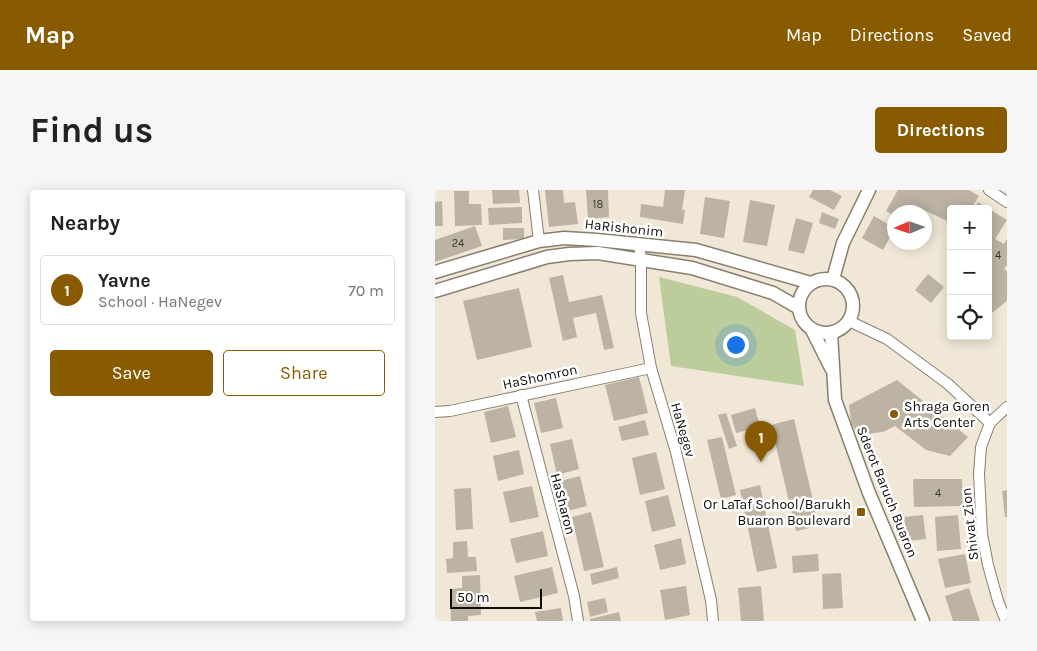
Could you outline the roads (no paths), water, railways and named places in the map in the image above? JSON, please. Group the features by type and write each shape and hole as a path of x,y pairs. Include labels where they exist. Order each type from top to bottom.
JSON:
{"street":[{"path":"533,190 539,241"},
{"path":"833,279 843,242 869,190"},
{"path":"989,190 1007,202"},
{"name":"HaRishonim","path":"435,272 539,241 564,238 696,250 811,283"},
{"name":"HaNegev","path":"639,245 641,259 641,313 651,368 676,452 711,600 713,621"},
{"name":"HaRishonim","path":"435,291 547,257 598,253 692,268 773,293 799,308"},
{"path":"822,279 833,279 840,282 850,293 853,307 849,321 838,331 824,334 812,330 805,324 801,317 799,298 811,283 822,279"},
{"path":"849,321 887,339 949,384 990,423 1007,407"},
{"name":"Sderot Baruch Buaron","path":"812,330 832,370"},
{"name":"Sderot Baruch Buaron","path":"831,333 835,400 869,493 923,621"},
{"name":"HaShomron","path":"435,412 651,368"},
{"name":"HaSharon","path":"521,395 574,596 578,621"},
{"name":"Shivat Zion","path":"990,423 981,447 979,474 982,534 991,574 1006,621"}],"place":[{"name":"Shraga Goren Arts Center","path":"894,414"},
{"name":"Yavne","path":"761,462"},
{"name":"Or LaTaf School/Barukh Buaron Boulevard","path":"861,512"}]}
